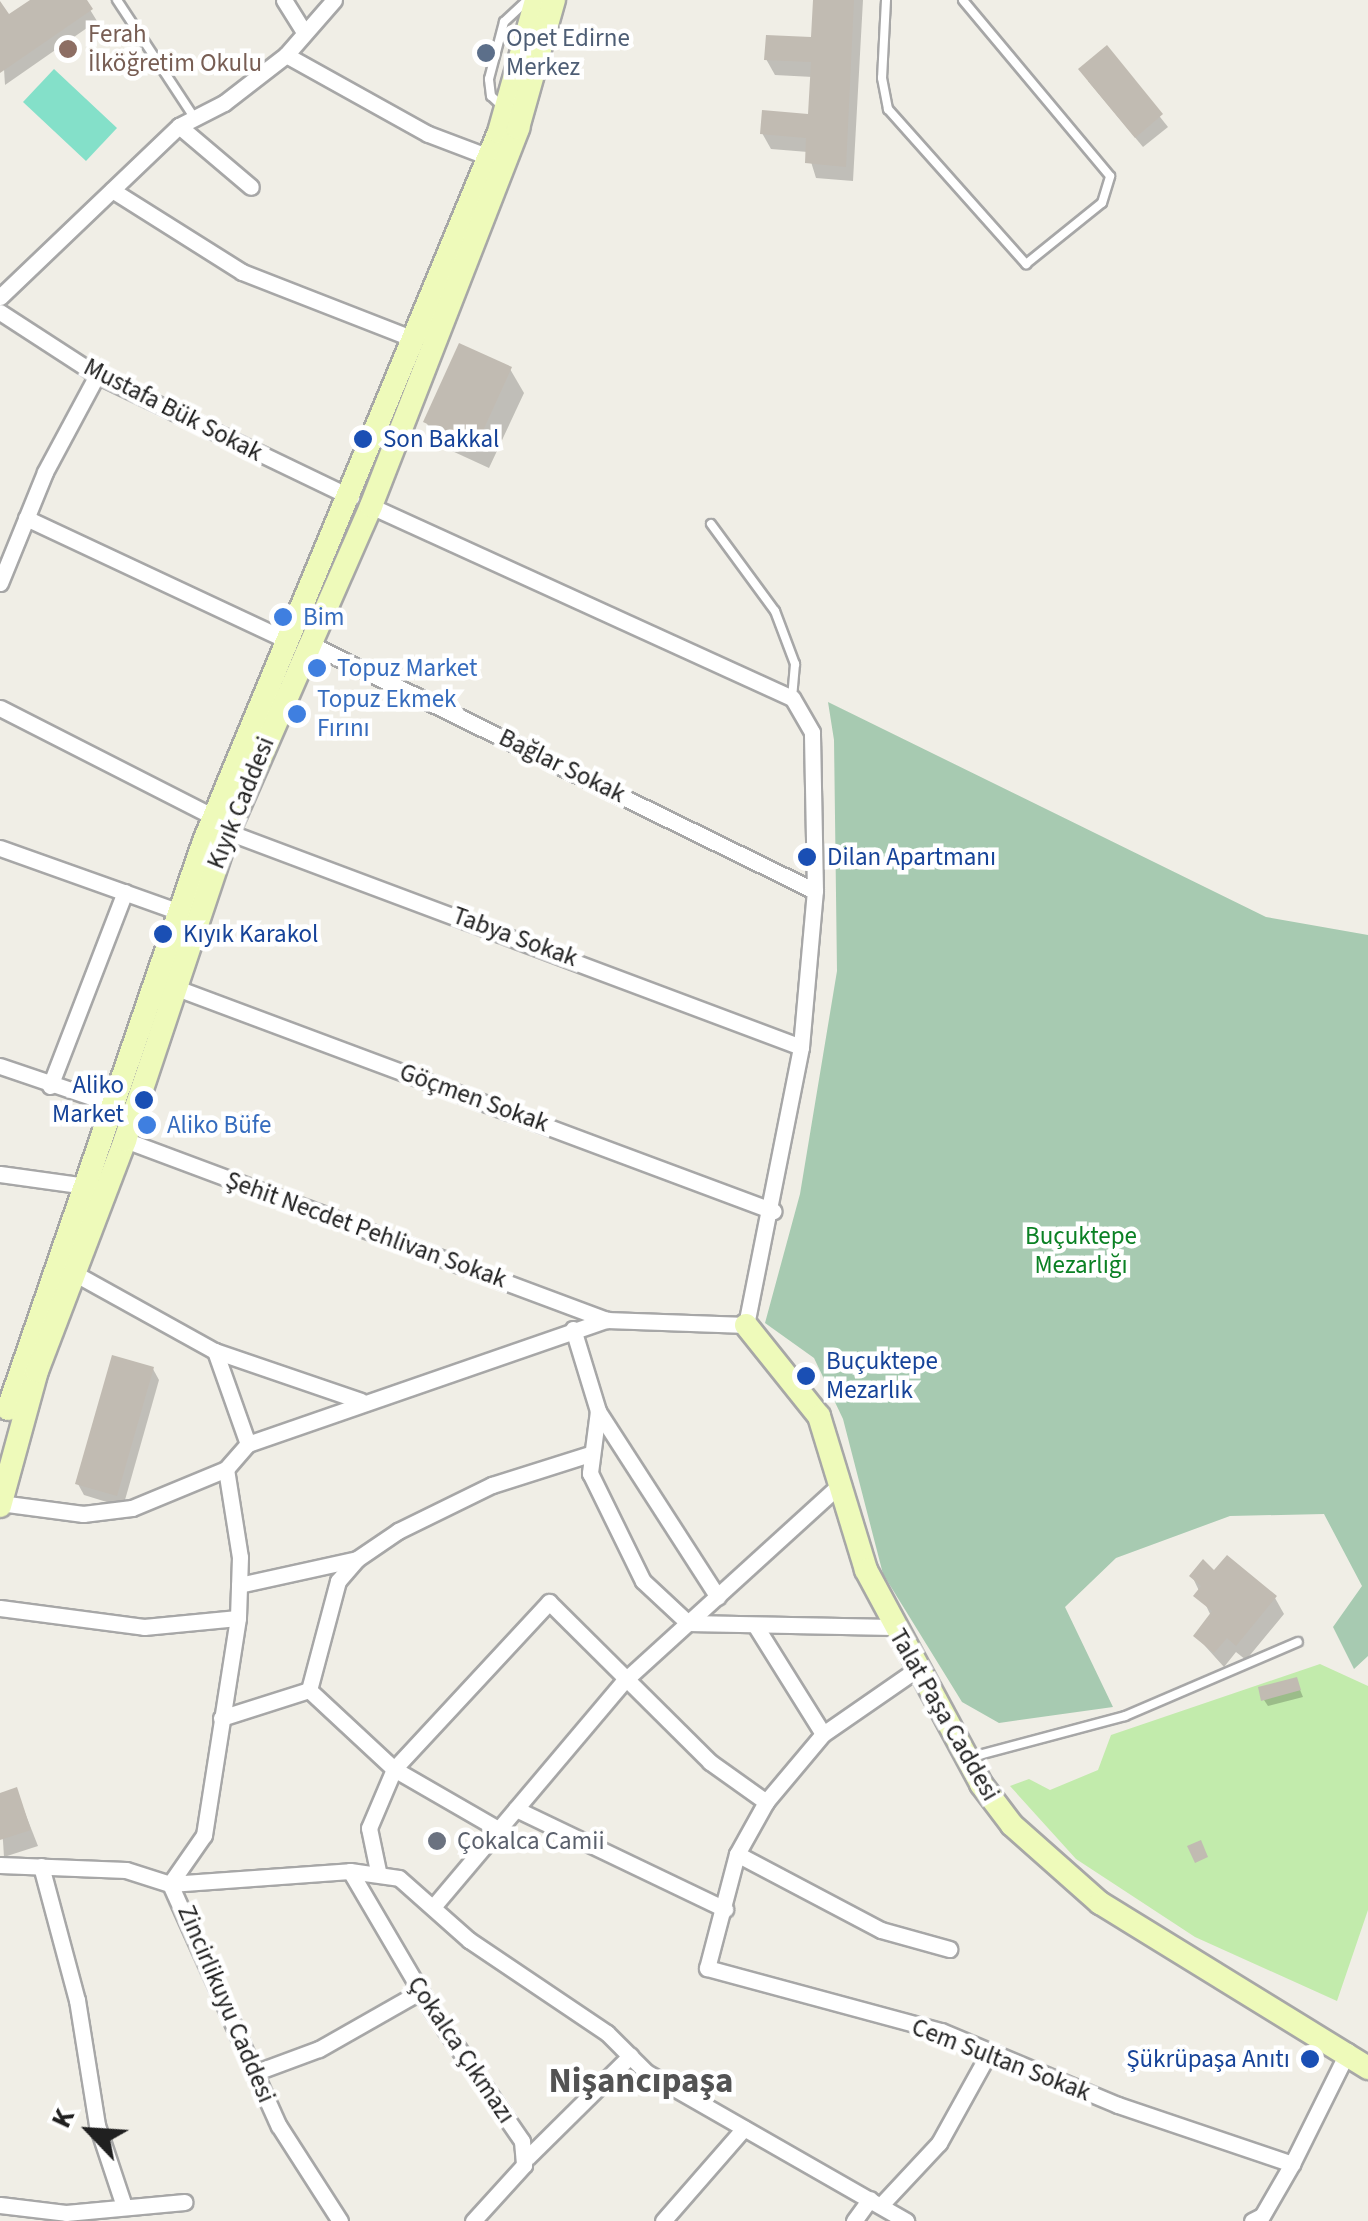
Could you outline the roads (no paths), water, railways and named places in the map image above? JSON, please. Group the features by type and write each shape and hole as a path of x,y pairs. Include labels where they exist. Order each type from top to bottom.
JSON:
{"main road":[{"name":"Kıyık Caddesi","path":"361,501 414,339 506,110 536,0"},
{"name":"Kıyık Caddesi","path":"0,1436 86,1186 114,1137 115,1105 180,912 361,501 518,128 554,0"},
{"name":"Kıyık Caddesi","path":"0,1504 18,1428 74,1273 114,1137 174,987 221,824"},
{"name":"Talat Paşa Caddesi","path":"746,1325 819,1416 836,1487 893,1627 966,1758 1012,1825 1081,1890 1348,2050 1368,2068"}],"street":[{"path":"284,0 303,30"},
{"path":"0,298 179,126 286,56 303,30 334,0"},
{"path":"286,56 428,134 488,156"},
{"path":"179,126 250,187"},
{"path":"112,190 242,272 414,339"},
{"name":"Mustafa Bük Sokak","path":"0,312 97,376 792,698"},
{"path":"0,582 3,563 97,376"},
{"name":"Bağlar Sokak","path":"26,518 298,642 815,891"},
{"path":"0,1504 83,1514 132,1508 226,1469 248,1444 606,1320 746,1325 773,1211 801,1047 815,891 812,732 792,698"},
{"name":"Tabya Sokak","path":"0,708 221,824 801,1047"},
{"path":"0,848 180,912"},
{"path":"50,1086 124,892"},
{"name":"Göçmen Sokak","path":"174,987 773,1211"},
{"path":"0,1066 115,1105"},
{"name":"Şehit Necdet Pehlivan Sokak","path":"114,1137 606,1320"},
{"path":"0,1174 86,1186"},
{"path":"74,1273 215,1351 362,1402"},
{"path":"573,1329 598,1411 718,1597"},
{"path":"215,1351 248,1444"},
{"path":"598,1411 590,1473 643,1581 688,1623 893,1627"},
{"path":"309,1690 338,1581 357,1559 398,1530 492,1485 590,1454"},
{"path":"170,1884 204,1835 238,1618 239,1585 226,1469"},
{"path":"432,1908 623,1682 836,1487"},
{"path":"239,1585 357,1559"},
{"path":"378,1871 369,1828 394,1769 549,1602 623,1682 710,1762 766,1802"},
{"path":"0,1608 144,1627 238,1618"},
{"path":"755,1625 823,1734"},
{"path":"516,1809 725,1909 736,1854 766,1802 823,1734 917,1669"},
{"path":"221,1718 309,1690"},
{"path":"309,1690 394,1769 498,1829"},
{"path":"736,1854 881,1930 949,1949"},
{"name":"Zincirlikuyu Caddesi","path":"0,1864 126,1870 170,1884 279,2126 340,2221"},
{"path":"41,1866 78,2000 97,2124 124,2206"},
{"path":"170,1884 350,1871 378,1871 398,1878 646,2072 906,2221"},
{"name":"Çokalca Çıkmazı","path":"350,1871 420,1991 528,2157"},
{"name":"Cem Sultan Sokak","path":"725,1909 707,1968 942,2031 1118,2105 1292,2164"},
{"path":"254,2073 319,2049 420,1991"},
{"path":"1264,2219 1348,2050"},
{"path":"854,2221 939,2144 990,2051"},
{"path":"473,2221 528,2157 630,2056"},
{"path":"663,2221 744,2128"},
{"path":"0,2204 68,2217 124,2206 184,2202"}],"lane":[{"path":"117,0 194,118"},
{"path":"506,110 490,96 489,79 504,22 528,0"},
{"path":"886,0 882,78 888,109 1026,264 1102,203 1110,176 963,0"},
{"path":"711,524 775,611 795,664 792,698"},
{"path":"966,1758 1124,1716 1298,1642"}],"place":[{"name":"Ferah İlköğretim Okulu","path":"68,49"},
{"name":"Opet Edirne Merkez","path":"486,53"},
{"name":"Son Bakkal","path":"363,439"},
{"name":"Bim","path":"283,617"},
{"name":"Topuz Market","path":"317,668"},
{"name":"Topuz Ekmek Fırını","path":"297,714"},
{"name":"Dilan Apartmanı","path":"807,857"},
{"name":"Kıyık Karakol","path":"163,934"},
{"name":"Aliko Market","path":"144,1100"},
{"name":"Aliko Büfe","path":"147,1125"},
{"name":"Buçuktepe Mezarlık","path":"806,1376"},
{"name":"Çokalca Camii","path":"437,1841"},
{"name":"Şükrüpaşa Anıtı","path":"1310,2059"}],"district":[{"name":"Nişancıpaşa","path":"641,2081"}],"park label":[{"name":"Buçuktepe Mezarlığı","path":"1081,1252"}]}
